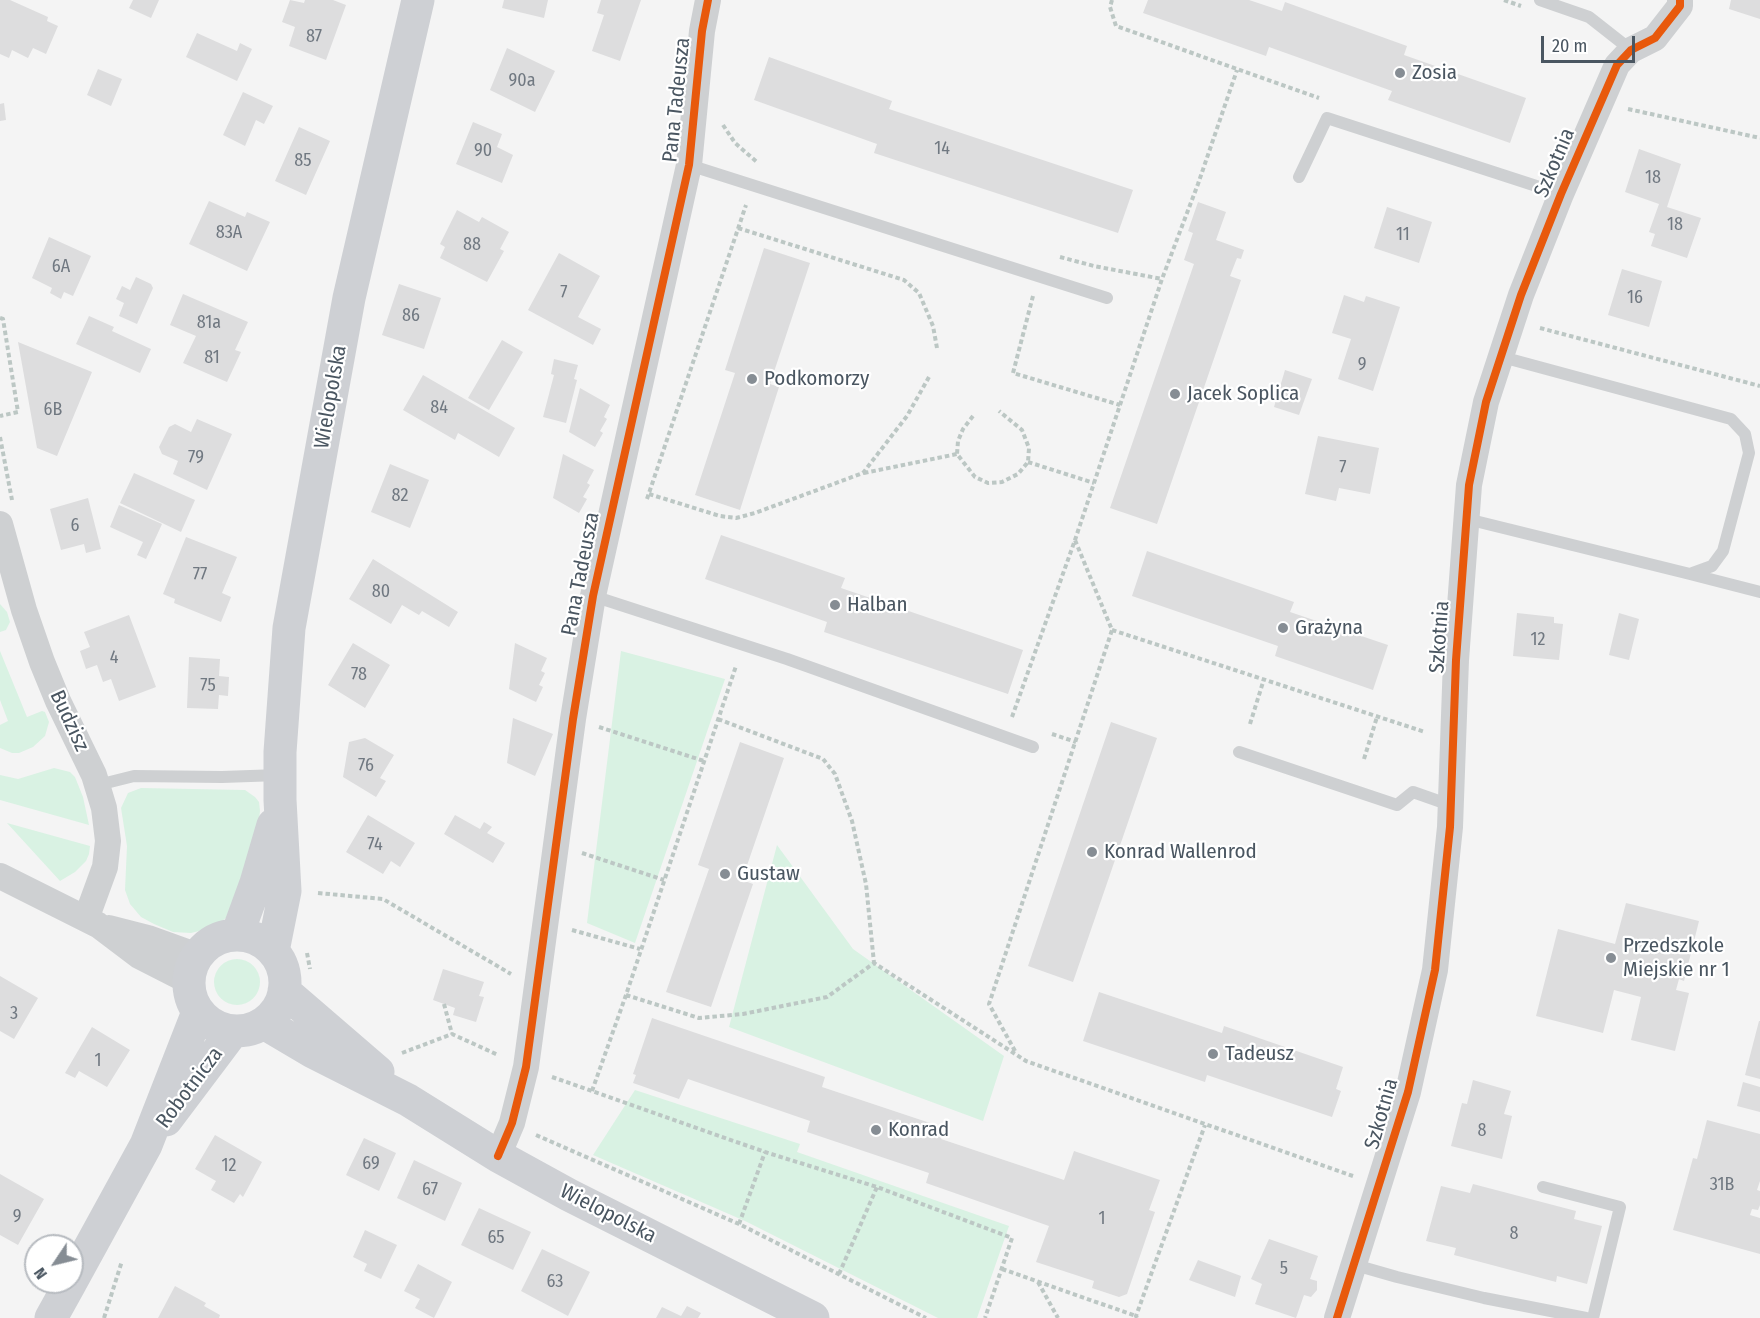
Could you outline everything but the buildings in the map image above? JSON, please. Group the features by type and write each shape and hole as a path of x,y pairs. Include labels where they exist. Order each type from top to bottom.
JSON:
{"street":[{"name":"Wielopolska","path":"273,951 285,891 280,787 289,628 349,298 418,0"},
{"name":"Pana Tadeusza","path":"498,1156 512,1123 526,1067 573,719 593,596 690,165 702,31 708,0"},
{"name":"Szkotnia","path":"1337,1318 1408,1092 1435,970 1450,827 1456,660 1469,485 1486,402 1509,359 1521,295 1561,194 1617,65 1631,50 1655,38 1680,6 1680,0"},
{"name":"Budzisz","path":"7,517 24,610 58,701 98,785 104,808 108,841 105,867 92,922"},
{"name":"Wielopolska","path":"237,935 256,883 280,787"},
{"path":"0,876 92,922 148,938 193,968"},
{"path":"237,935 253,939 273,951 282,967 285,981 284,991 278,1008 264,1023 250,1029 233,1031 214,1026 198,1012 191,999 193,968 213,941 225,936 237,935"},
{"name":"Wielopolska","path":"284,991 329,1028 408,1100"},
{"name":"Robotnicza","path":"84,1257 146,1145 198,1012"},
{"name":"Wielopolska","path":"264,1023 313,1052 408,1100 498,1156 643,1233 813,1318"},
{"name":"Robotnicza","path":"146,1145 233,1031"},
{"name":"Robotnicza","path":"51,1318 64,1294"}],"lane":[{"path":"1540,0 1589,17 1631,50"},
{"path":"1299,177 1327,118 1561,194"},
{"name":"Pana Tadeusza","path":"690,165 1107,298"},
{"path":"1509,359 1731,419 1745,434 1749,453 1723,551 1712,566 1690,574"},
{"path":"1467,519 1760,592"},
{"name":"Pana Tadeusza","path":"593,596 743,645 1033,747"},
{"path":"1239,752 1398,805 1413,792 1450,805"},
{"path":"98,785 134,776 222,777 280,787"},
{"path":"1543,1187 1620,1207 1593,1318"},
{"path":"1355,1265 1473,1295 1586,1318"}],"path":[{"path":"1112,0 1110,7 1116,26 1327,100"},
{"path":"1504,0 1527,8"},
{"path":"1011,720 1075,540 1162,279 1237,70"},
{"path":"1622,112 1630,108 1760,138"},
{"path":"645,505 738,228 904,280 919,292 933,326 937,348"},
{"path":"1038,276 1013,373 1120,405"},
{"path":"0,318 3,319 18,412 0,416"},
{"path":"1509,359 1531,325 1760,386"},
{"path":"863,473 907,416 929,377"},
{"path":"973,416 963,429 958,441 957,454 975,477 988,483 1002,482 1018,474 1028,462 1029,448 1022,430 999,411"},
{"path":"0,437 7,517"},
{"path":"649,494 720,516 736,518 863,473 957,454"},
{"path":"1028,462 1094,483"},
{"path":"1016,1053 989,1004 1112,630 1075,540"},
{"path":"1112,630 1435,736"},
{"path":"592,1091 743,645"},
{"path":"1250,724 1264,679"},
{"path":"1364,759 1377,717"},
{"path":"573,719 704,761"},
{"path":"718,719 823,759 835,774 852,821 866,884 874,963"},
{"path":"1044,731 1076,742"},
{"path":"556,844 664,880"},
{"path":"309,892 383,899 522,981 537,985"},
{"path":"546,922 640,949"},
{"path":"306,945 309,968 313,978"},
{"path":"626,995 699,1018 743,1014 826,997 874,963"},
{"path":"874,963 1026,1061 1361,1179"},
{"path":"444,1004 452,1034"},
{"path":"410,1059 401,1053 452,1034 502,1056"},
{"path":"542,1073 765,1152 877,1187 1012,1238 985,1318"},
{"path":"1002,1269 1137,1317 1205,1125"},
{"path":"543,1138 739,1224 926,1318"},
{"path":"739,1224 765,1152"},
{"path":"839,1274 877,1187"},
{"path":"104,1318 123,1257"},
{"path":"1038,1281 1058,1318"}],"green space":[{"path":"0,604 7,612 10,622 6,630 0,632"},
{"path":"0,651 27,717 42,711 45,712 49,722 45,736 33,747 19,753 0,748 0,725 8,721 0,700"},
{"path":"621,651 725,679 635,943 587,923"},
{"path":"54,768 70,772 75,777 83,797 89,825 0,800 0,775 18,779"},
{"path":"141,788 245,790 259,802 256,845 226,918 222,921 191,933 173,932 141,917 130,904 125,890 127,846 121,808 128,793"},
{"path":"7,823 90,846 86,861 75,872 60,881"},
{"path":"777,845 853,949 1004,1056 983,1121 729,1027"},
{"path":"237,959 253,966 260,982 253,998 237,1005 221,998 214,982 221,966"},
{"path":"635,1090 800,1144 797,1152 1009,1226 977,1318 938,1318 745,1221 593,1155"}],"cycle path":[{"path":"498,1156 512,1123 526,1067 573,719 593,596 689,165 702,31 708,0"},
{"path":"1337,1318 1408,1092 1435,970 1450,827 1456,660 1469,485 1486,402 1521,295 1561,194 1617,65 1631,50 1655,38 1680,6 1680,0"}],"place":[{"name":"Zosia","path":"1400,73"},
{"name":"Podkomorzy","path":"752,379"},
{"name":"Jacek Soplica","path":"1175,394"},
{"name":"Halban","path":"835,605"},
{"name":"Grażyna","path":"1283,628"},
{"name":"Konrad Wallenrod","path":"1092,852"},
{"name":"Gustaw","path":"725,874"},
{"name":"Przedszkole Miejskie nr 1","path":"1611,958"},
{"name":"Tadeusz","path":"1213,1054"},
{"name":"Konrad","path":"876,1130"}]}
